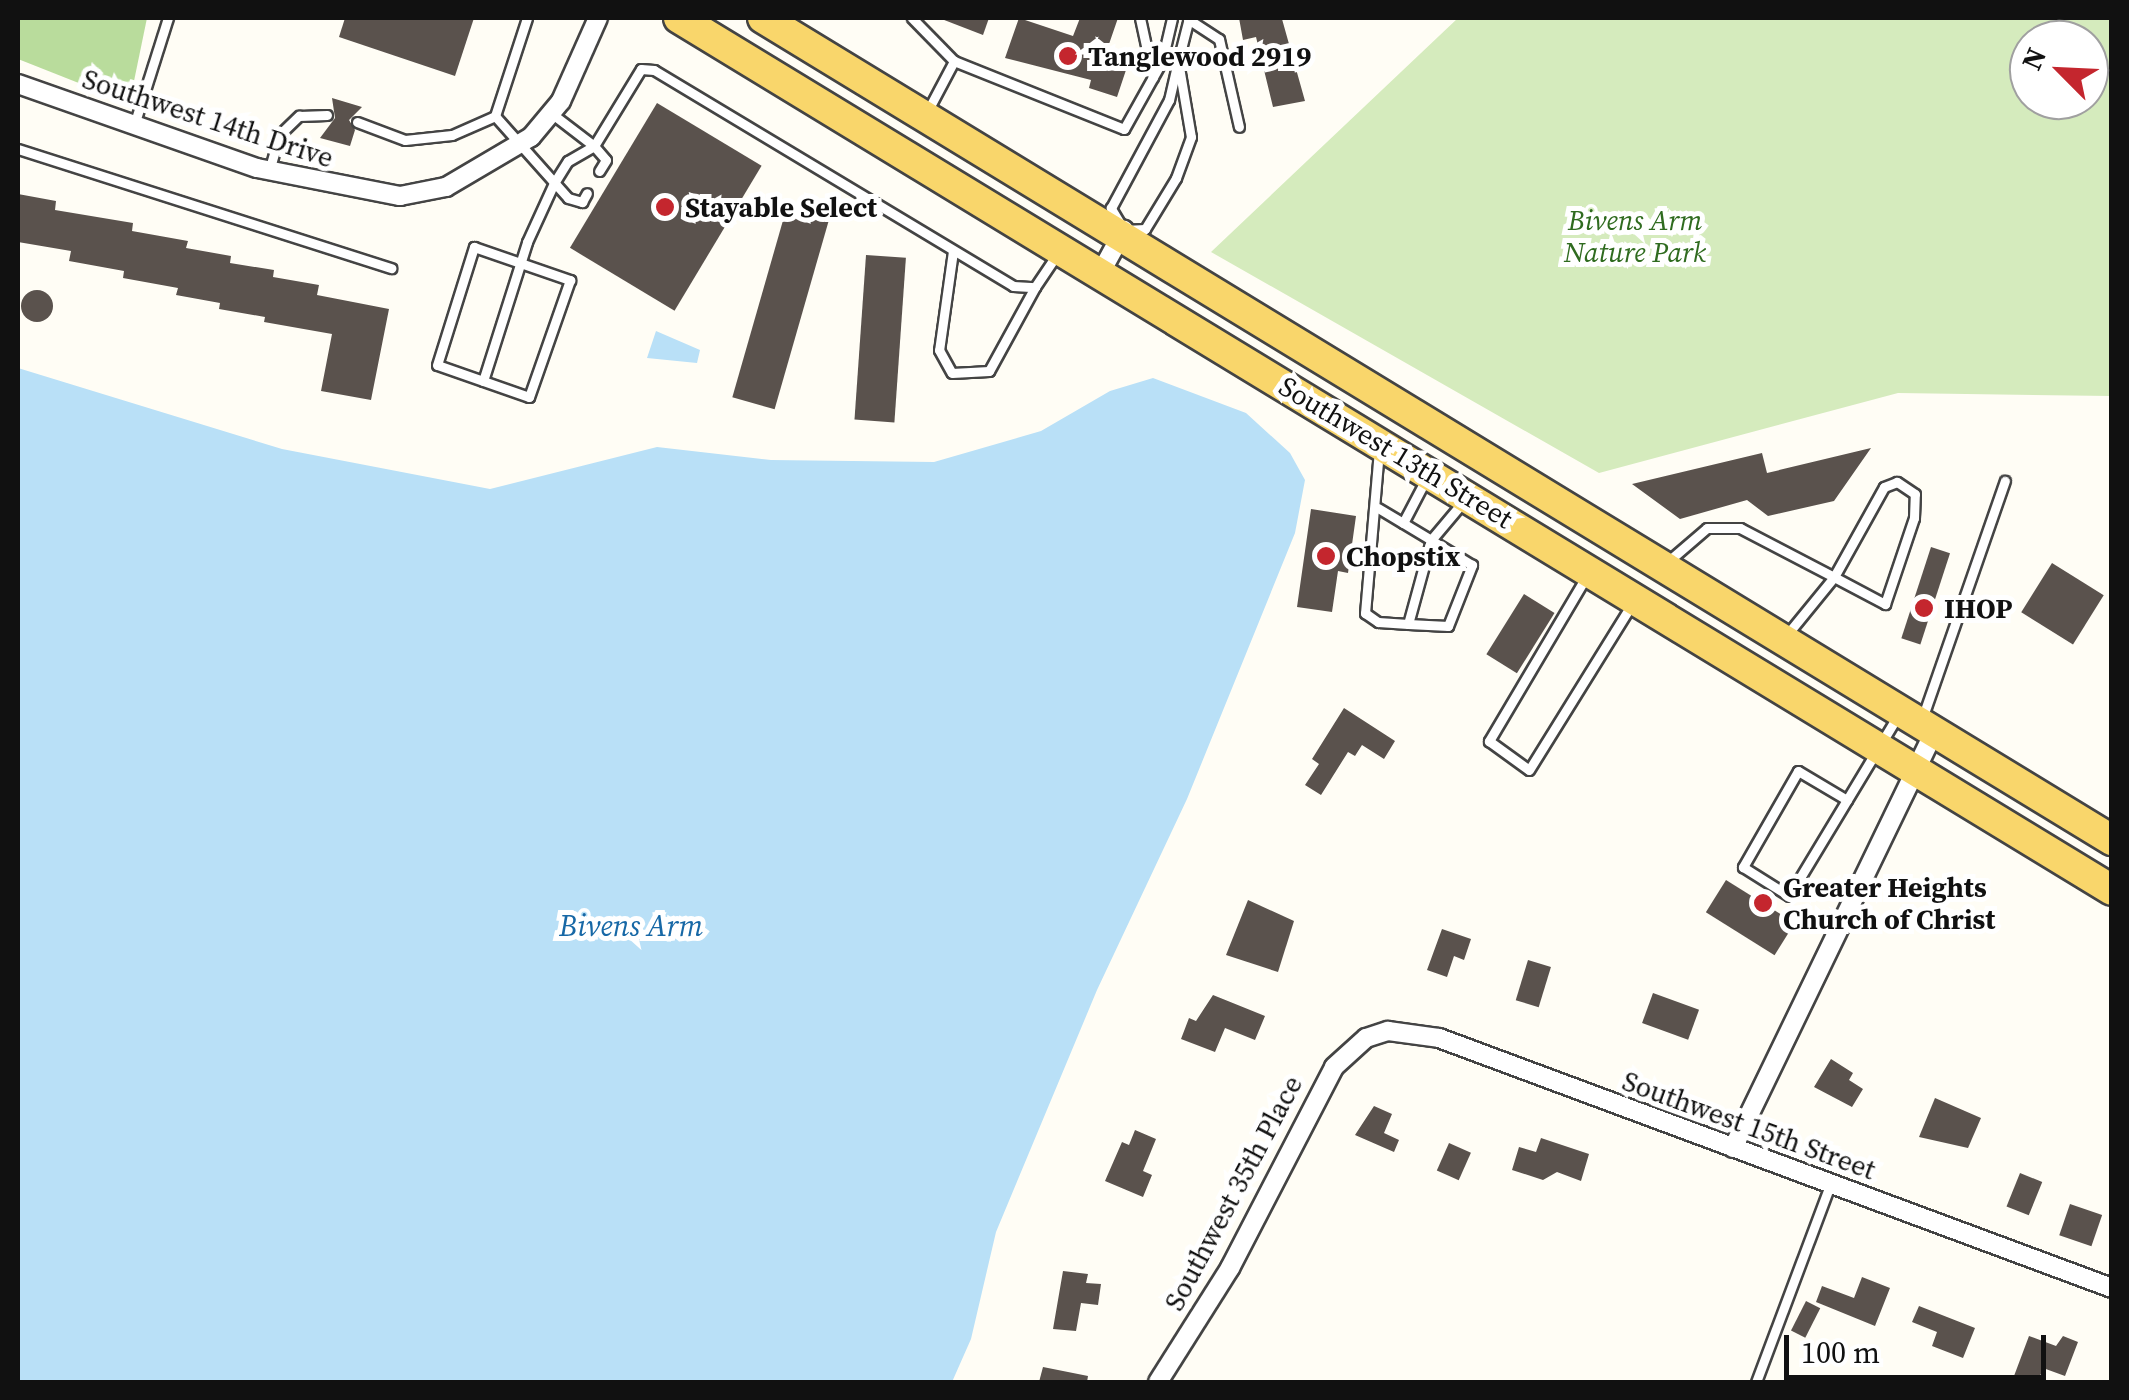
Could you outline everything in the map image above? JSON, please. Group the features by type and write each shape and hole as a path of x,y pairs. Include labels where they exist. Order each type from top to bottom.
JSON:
{"main road":[{"name":"Southwest 13th Street","path":"678,18 2112,890"},
{"name":"Southwest 13th Street","path":"763,18 1123,232 2112,840"}],"street":[{"name":"Southwest 14th Drive","path":"18,84 269,171 400,196 446,188 519,146 551,113 598,18"},
{"path":"1101,272 1123,232"},
{"path":"1732,1148 1914,769 1918,722"},
{"name":"Southwest 15th Street","path":"1366,1038 1388,1031 1439,1038 2112,1288"},
{"name":"Southwest 35th Place","path":"1158,1382 1230,1268 1306,1114 1334,1068 1366,1038"}],"lane":[{"path":"134,125 168,18"},
{"path":"357,122 405,140 452,135 495,116 527,18"},
{"path":"912,18 954,61 1124,129 1152,78 1172,18"},
{"path":"1140,18 1152,78"},
{"path":"1178,61 1191,137 1176,178 1145,229 1123,232 1111,208 1168,100 1188,18 1219,39 1239,127"},
{"path":"925,116 954,61"},
{"path":"484,381 521,262 554,183 568,161 594,146 632,78 642,69 654,70 1013,286 1035,287"},
{"path":"551,113 606,160 599,171"},
{"path":"269,171 278,135 299,116 327,115"},
{"path":"495,116 568,198 582,202 587,193"},
{"path":"18,149 392,268"},
{"path":"474,247 570,280 528,397 484,381 437,365 474,247"},
{"path":"953,251 938,350 952,372 989,371 1060,250"},
{"path":"1378,508 1472,566 1448,626 1378,622 1364,613 1378,508 1372,482 1380,442"},
{"path":"1403,523 1430,472"},
{"path":"1846,800 1798,771 1743,867 1789,896 1878,747 1918,722 1946,666 2005,481"},
{"path":"1664,566 1692,537 1720,526 1740,528 1834,577 1886,604 1914,518 1915,494 1897,482 1884,487 1834,577 1783,639"},
{"path":"1408,624 1432,540 1468,496"},
{"path":"1590,570 1490,742 1529,770 1635,598"},
{"path":"1756,1382 1831,1182"}],"green space":[{"path":"18,18 147,18 134,81 109,95 18,59"},
{"name":"Bivens Arm Nature Park","path":"1458,18 2111,18 2111,396 1898,393 1599,473 1211,252"}],"water":[{"path":"656,331 700,350 697,363 647,358"},
{"name":"Bivens Arm","path":"18,368 282,449 490,489 657,447 771,460 934,462 1041,431 1110,391 1153,378 1246,413 1290,453 1305,480 1295,533 1187,799 1097,990 996,1232 971,1339 952,1382 18,1382"}],"building":[{"path":"345,18 474,18 455,76 339,37"},
{"path":"939,18 989,18 983,35"},
{"name":"Tanglewood 2919","path":"1019,18 1073,36 1080,18 1118,18 1108,47 1131,55 1117,97 1089,88 1091,80 1005,58"},
{"path":"1239,18 1282,19 1305,101 1273,107 1256,37 1243,40"},
{"path":"332,98 362,107 349,120 355,130 350,146 320,138 335,118"},
{"name":"Stayable Select","path":"657,103 762,166 675,311 570,248"},
{"path":"18,194 56,201 55,210 133,223 132,231 188,241 186,248 231,256 230,263 274,270 273,277 319,285 317,295 389,309 371,400 321,391 332,334 219,309 220,303 176,295 178,288 123,278 124,271 69,261 71,251 18,242"},
{"name":"Stayable Select","path":"788,203 830,215 775,409 732,397"},
{"name":"Stayable Select","path":"866,255 906,258 894,422 854,420"},
{"path":"37,290 48,295 53,306 48,317 37,322 26,317 21,306 26,295"},
{"path":"1871,448 1834,501 1768,516 1747,500 1680,519 1632,484 1762,453 1767,473"},
{"path":"1311,509 1356,516 1348,573 1338,571 1332,612 1297,607"},
{"name":"IHOP","path":"1931,547 1950,553 1920,644 1901,638"},
{"path":"2052,563 2104,595 2073,645 2021,612"},
{"path":"1524,594 1555,613 1517,673 1486,654"},
{"path":"1344,708 1395,741 1384,759 1362,745 1355,756 1348,752 1321,795 1305,785 1319,764 1312,759"},
{"path":"1726,880 1795,923 1775,955 1706,912"},
{"path":"1248,900 1294,921 1278,972 1226,955"},
{"path":"1442,929 1471,939 1464,960 1454,956 1447,977 1427,970"},
{"path":"1528,960 1551,967 1539,1007 1516,1000"},
{"path":"1653,993 1699,1010 1688,1040 1642,1023"},
{"path":"1213,995 1265,1016 1255,1040 1225,1028 1215,1052 1181,1039 1189,1018 1196,1021"},
{"path":"1831,1059 1853,1073 1849,1080 1863,1089 1852,1107 1814,1087"},
{"path":"1935,1098 1981,1118 1968,1148 1919,1137"},
{"path":"1374,1106 1392,1114 1384,1133 1399,1140 1394,1152 1355,1135"},
{"path":"1135,1130 1156,1139 1143,1171 1152,1175 1143,1197 1105,1181 1122,1142 1129,1145"},
{"path":"1541,1138 1589,1154 1581,1181 1557,1172 1543,1180 1512,1170 1519,1147 1536,1152"},
{"path":"1449,1143 1471,1153 1459,1180 1437,1170"},
{"path":"2020,1173 2042,1182 2029,1215 2007,1206"},
{"path":"2070,1204 2102,1215 2091,1246 2059,1235"},
{"path":"1063,1271 1088,1274 1086,1283 1101,1284 1098,1305 1081,1303 1076,1331 1053,1329"},
{"path":"1862,1277 1890,1288 1875,1326 1816,1302 1822,1286 1854,1298"},
{"path":"1806,1301 1820,1308 1805,1338 1791,1330"},
{"path":"1919,1306 1975,1328 1963,1358 1932,1346 1937,1332 1912,1322"},
{"path":"2029,1336 2056,1346 2063,1336 2078,1342 2065,1376 2043,1368 2038,1382 2014,1376"},
{"path":"1043,1367 1088,1376 1087,1382 1039,1382"}],"place":[{"name":"Tanglewood 2919","path":"1068,56"},
{"name":"Stayable Select","path":"665,207"},
{"name":"Chopstix","path":"1326,556"},
{"name":"IHOP","path":"1924,608"},
{"name":"Greater Heights Church of Christ","path":"1763,903"}]}
